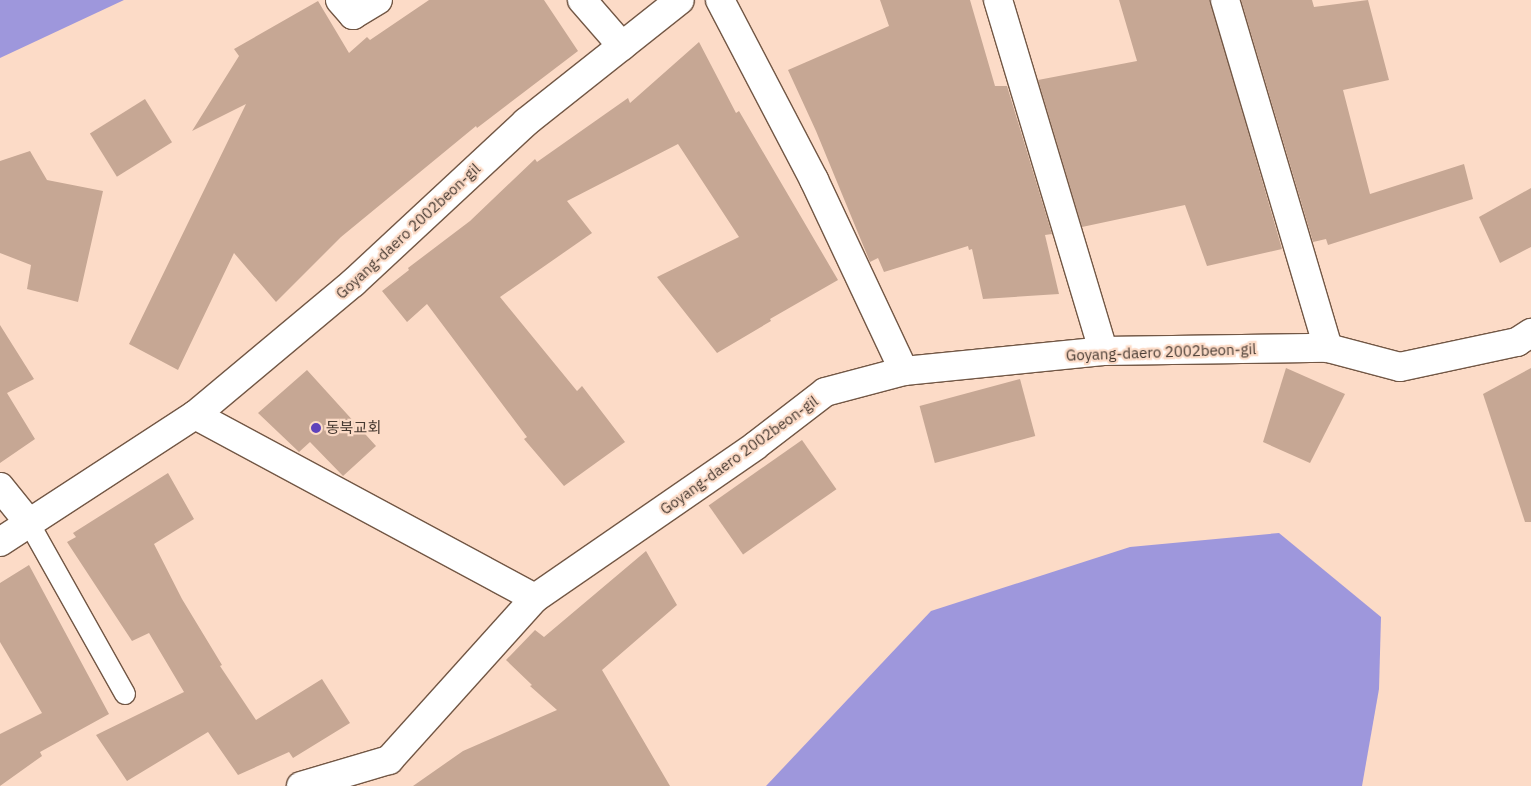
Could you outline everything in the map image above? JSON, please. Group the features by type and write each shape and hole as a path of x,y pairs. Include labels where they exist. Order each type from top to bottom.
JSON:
{"street":[{"path":"340,0 353,15 378,0"},
{"path":"582,0 622,46"},
{"name":"Goyang-daero 2002beon-gil","path":"0,542 195,415 353,283 526,122 680,0"},
{"path":"720,0 814,180 904,371"},
{"path":"998,0 1103,351"},
{"path":"1225,0 1328,348"},
{"name":"Goyang-daero 2002beon-gil","path":"301,786 389,760 535,598 755,446 825,392 904,371 1103,351 1328,348 1400,367 1517,342 1531,333"},
{"path":"195,415 535,598"},
{"path":"0,487 29,523"}],"lane":[{"path":"29,523 125,694"}],"shaded area":[{"path":"0,0 124,0 0,58"},
{"path":"1279,533 1381,617 1379,689 1362,786 766,786 931,611 1130,547"}],"building":[{"path":"429,0 544,0 578,51 477,128 476,126 341,237 276,302 234,253 178,370 129,344 246,104 192,131 239,56 234,49 318,1 349,53 367,37 370,40"},
{"path":"880,0 970,0 995,86 1007,86 1052,234 1045,235 1059,294 983,299 972,249 969,250 968,246 884,272 878,258 870,262 816,131 788,70 889,26"},
{"path":"1119,0 1210,0 1282,249 1207,266 1185,205 1082,227 1038,80 1137,61"},
{"path":"1241,0 1312,0 1314,7 1368,0 1389,80 1343,90 1370,194 1464,164 1473,199 1328,245 1326,239 1313,242"},
{"path":"699,42 736,113 739,111 838,280 770,319 771,321 717,353 657,277 739,237 678,144 567,201 592,233 500,297 577,391 582,386 625,442 564,486 524,439 527,437 427,304 407,322 382,291 409,270 408,268 470,221 535,159 537,162 628,98 630,103"},
{"path":"145,99 172,142 117,177 90,133"},
{"path":"30,151 47,180 103,191 78,302 27,289 31,265 0,253 0,161"},
{"path":"1531,188 1531,247 1500,263 1479,217"},
{"path":"0,325 34,379 7,393 35,439 0,463"},
{"path":"1286,368 1345,394 1310,463 1263,442"},
{"path":"1531,368 1531,522 1525,522 1483,394"},
{"name":"동북교회","path":"307,370 376,446 343,476 310,442 299,452 258,413"},
{"path":"1020,379 1035,436 935,463 920,406"},
{"path":"802,440 836,489 743,555 709,505"},
{"path":"168,473 194,519 154,544 182,599 222,665 220,666 256,720 322,679 350,723 293,758 289,752 238,775 208,732 127,781 96,735 184,692 149,633 132,641 67,542 76,537 73,533"},
{"path":"646,551 677,605 602,670 670,786 413,786 463,751 557,710 530,686 532,685 506,660 535,630 544,637"},
{"path":"29,565 109,714 40,752 42,756 0,786 0,734 42,713 0,642 0,583"}],"place":[{"name":"동북교회","path":"316,428"}]}
